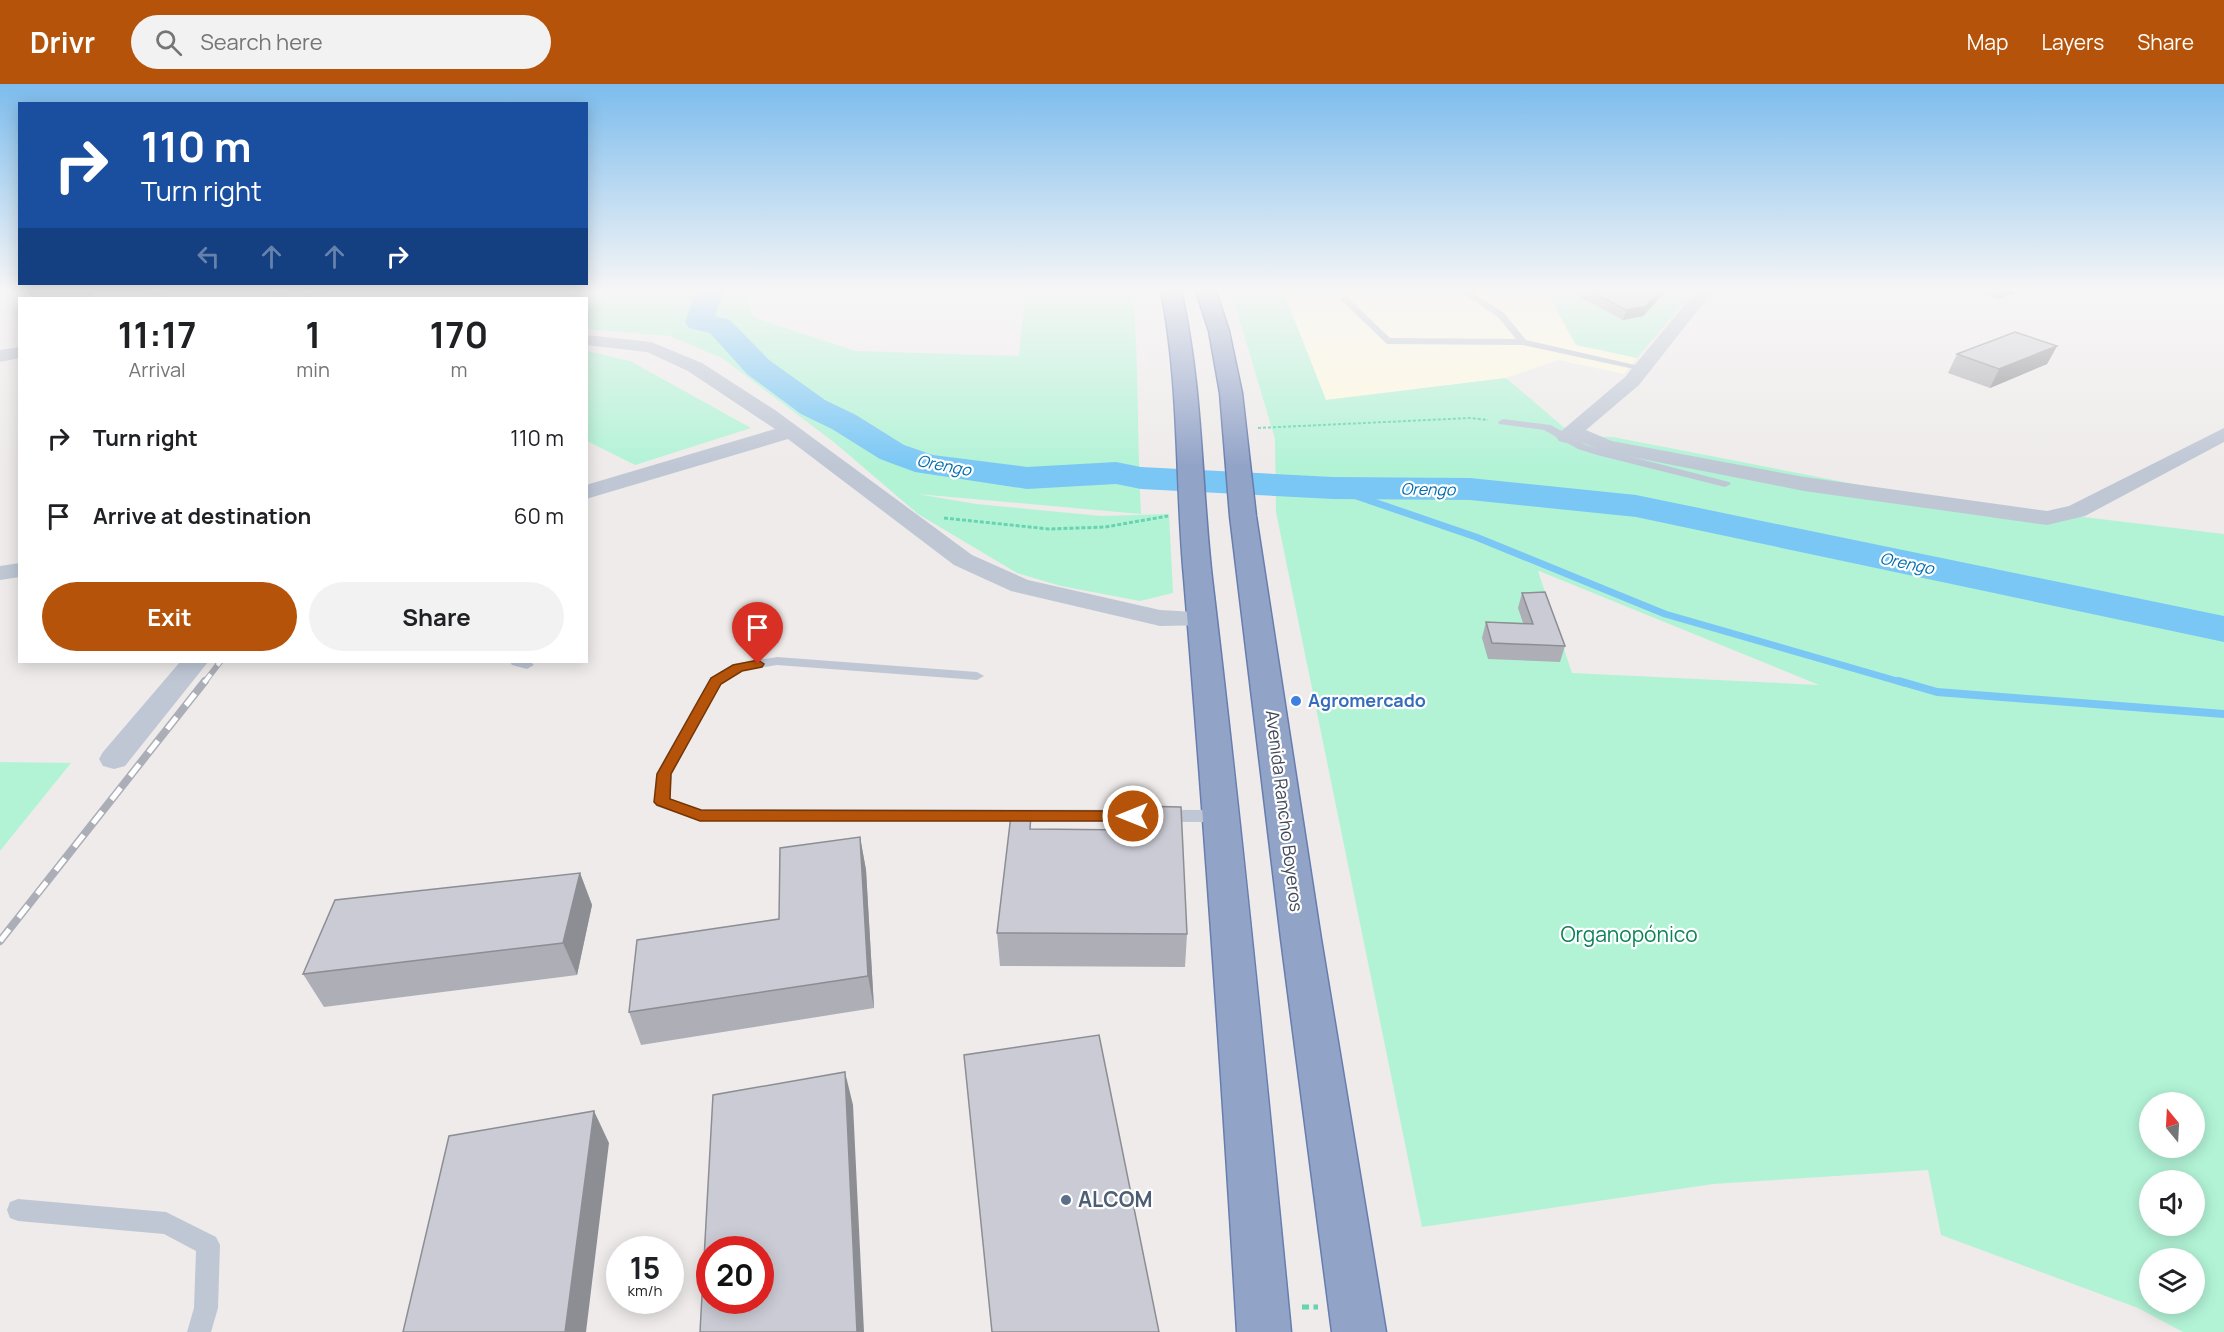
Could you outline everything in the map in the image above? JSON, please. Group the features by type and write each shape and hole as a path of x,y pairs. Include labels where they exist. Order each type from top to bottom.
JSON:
{"highway":[{"path":"1181,349 1190,489 1221,816 1263,1320"},
{"name":"Avenida Rancho Boyeros","path":"1222,349 1235,430 1243,516 1301,939 1358,1320"}],"street":[{"path":"656,349 673,356 791,431 963,560 1020,586 1160,618 1203,619"},
{"path":"1569,434 1632,381 1658,349"},
{"path":"0,356 18,352"},
{"path":"588,491 791,431"},
{"path":"1569,434 1606,446 1804,484 2047,519 2077,511 2224,434"},
{"path":"0,573 18,570"},
{"path":"114,759 193,663"}],"lane":[{"path":"1556,349 1643,368"},
{"path":"1503,422 1547,427 1569,434 1601,453 1725,484"},
{"path":"977,676 777,661 738,667 715,681 664,774 662,802 700,815 1221,816"},
{"path":"18,1210 166,1223 208,1245 206,1308 199,1332"}],"path":[{"path":"1235,430 1470,418 1503,422"},
{"path":"898,511 1049,529 1117,525 1162,518 1190,489"},
{"path":"1263,1320 1358,1320"}],"shaded area":[{"path":"1306,349 1597,349 1637,358 1624,374 1558,360 1506,378 1326,400"}],"green space":[{"path":"701,349 850,349 1019,356 1020,349 1136,349 1141,514 917,494 976,504 1101,516 1169,514 1173,593 1140,601 1061,586 1017,573 918,514 835,443 722,358"},
{"name":"Organopónico","path":"1248,349 1306,349 1326,400 1506,378 1574,436 1613,437 1926,498 2224,534 2224,1332 2183,1332 2149,1314 2205,1314 2205,1248 2139,1248 2139,1309 1941,1235 1928,1170 1713,1184 1422,1227 1276,512 1275,439","holes":["1538,571 1819,685 1572,673"]},
{"path":"1596,349 1644,349 1637,358"},
{"path":"588,351 630,361 751,428 635,465 588,442"},
{"path":"0,762 71,763 0,851"}],"building":[{"path":"1970,349 2049,349 1999,369 1957,354"},
{"path":"1545,592 1565,646 1492,643 1486,622 1533,624 1522,593"},
{"path":"1134,806 1181,807 1187,934 997,933 1011,815 1031,815 1030,829 1134,830"},
{"path":"860,837 868,976 629,1012 637,940 779,919 780,848"},
{"path":"580,873 563,943 303,974 335,900"},
{"path":"1099,1035 1159,1332 992,1332 964,1055"},
{"path":"845,1072 857,1332 700,1332 701,1314 774,1314 774,1236 705,1236 713,1095"},
{"path":"594,1111 565,1332 403,1332 449,1136"}],"waterway":[{"name":"Orengo","path":"742,349 758,367 813,407 844,422 892,452 927,465 1027,478 1116,473 1141,478 1333,488 1470,489 1636,506 2224,629"},
{"path":"1333,488 1476,537 1665,614 1904,683"},
{"path":"1899,681 1937,692 2224,714"}],"railway":[{"path":"204,683 219,663"},
{"path":"0,941 205,681"}],"place":[{"name":"Agromercado","path":"1296,701"},
{"name":"ALCOM","path":"1066,1200"}],"route":[{"path":"758,664 738,667 715,681 664,774 662,802 700,815 1133,816"}]}
